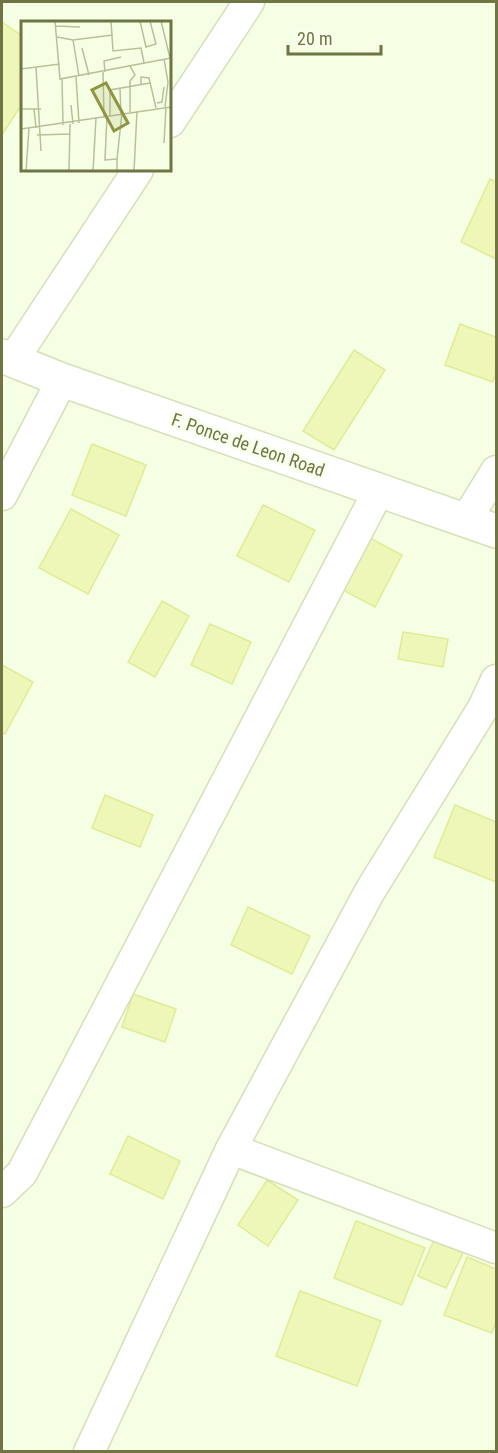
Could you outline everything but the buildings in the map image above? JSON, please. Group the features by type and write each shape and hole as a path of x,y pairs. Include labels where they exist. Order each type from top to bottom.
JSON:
{"street":[{"path":"171,120 249,2"},
{"path":"7,358 137,171"},
{"name":"F. Ponce de Leon Road","path":"7,358 62,380 496,531"},
{"path":"2,495 62,380"},
{"path":"466,520 496,471"},
{"path":"2,1192 22,1173 379,490"},
{"path":"89,1452 231,1149 370,891 483,708 496,680"},
{"path":"231,1149 496,1248"}]}
